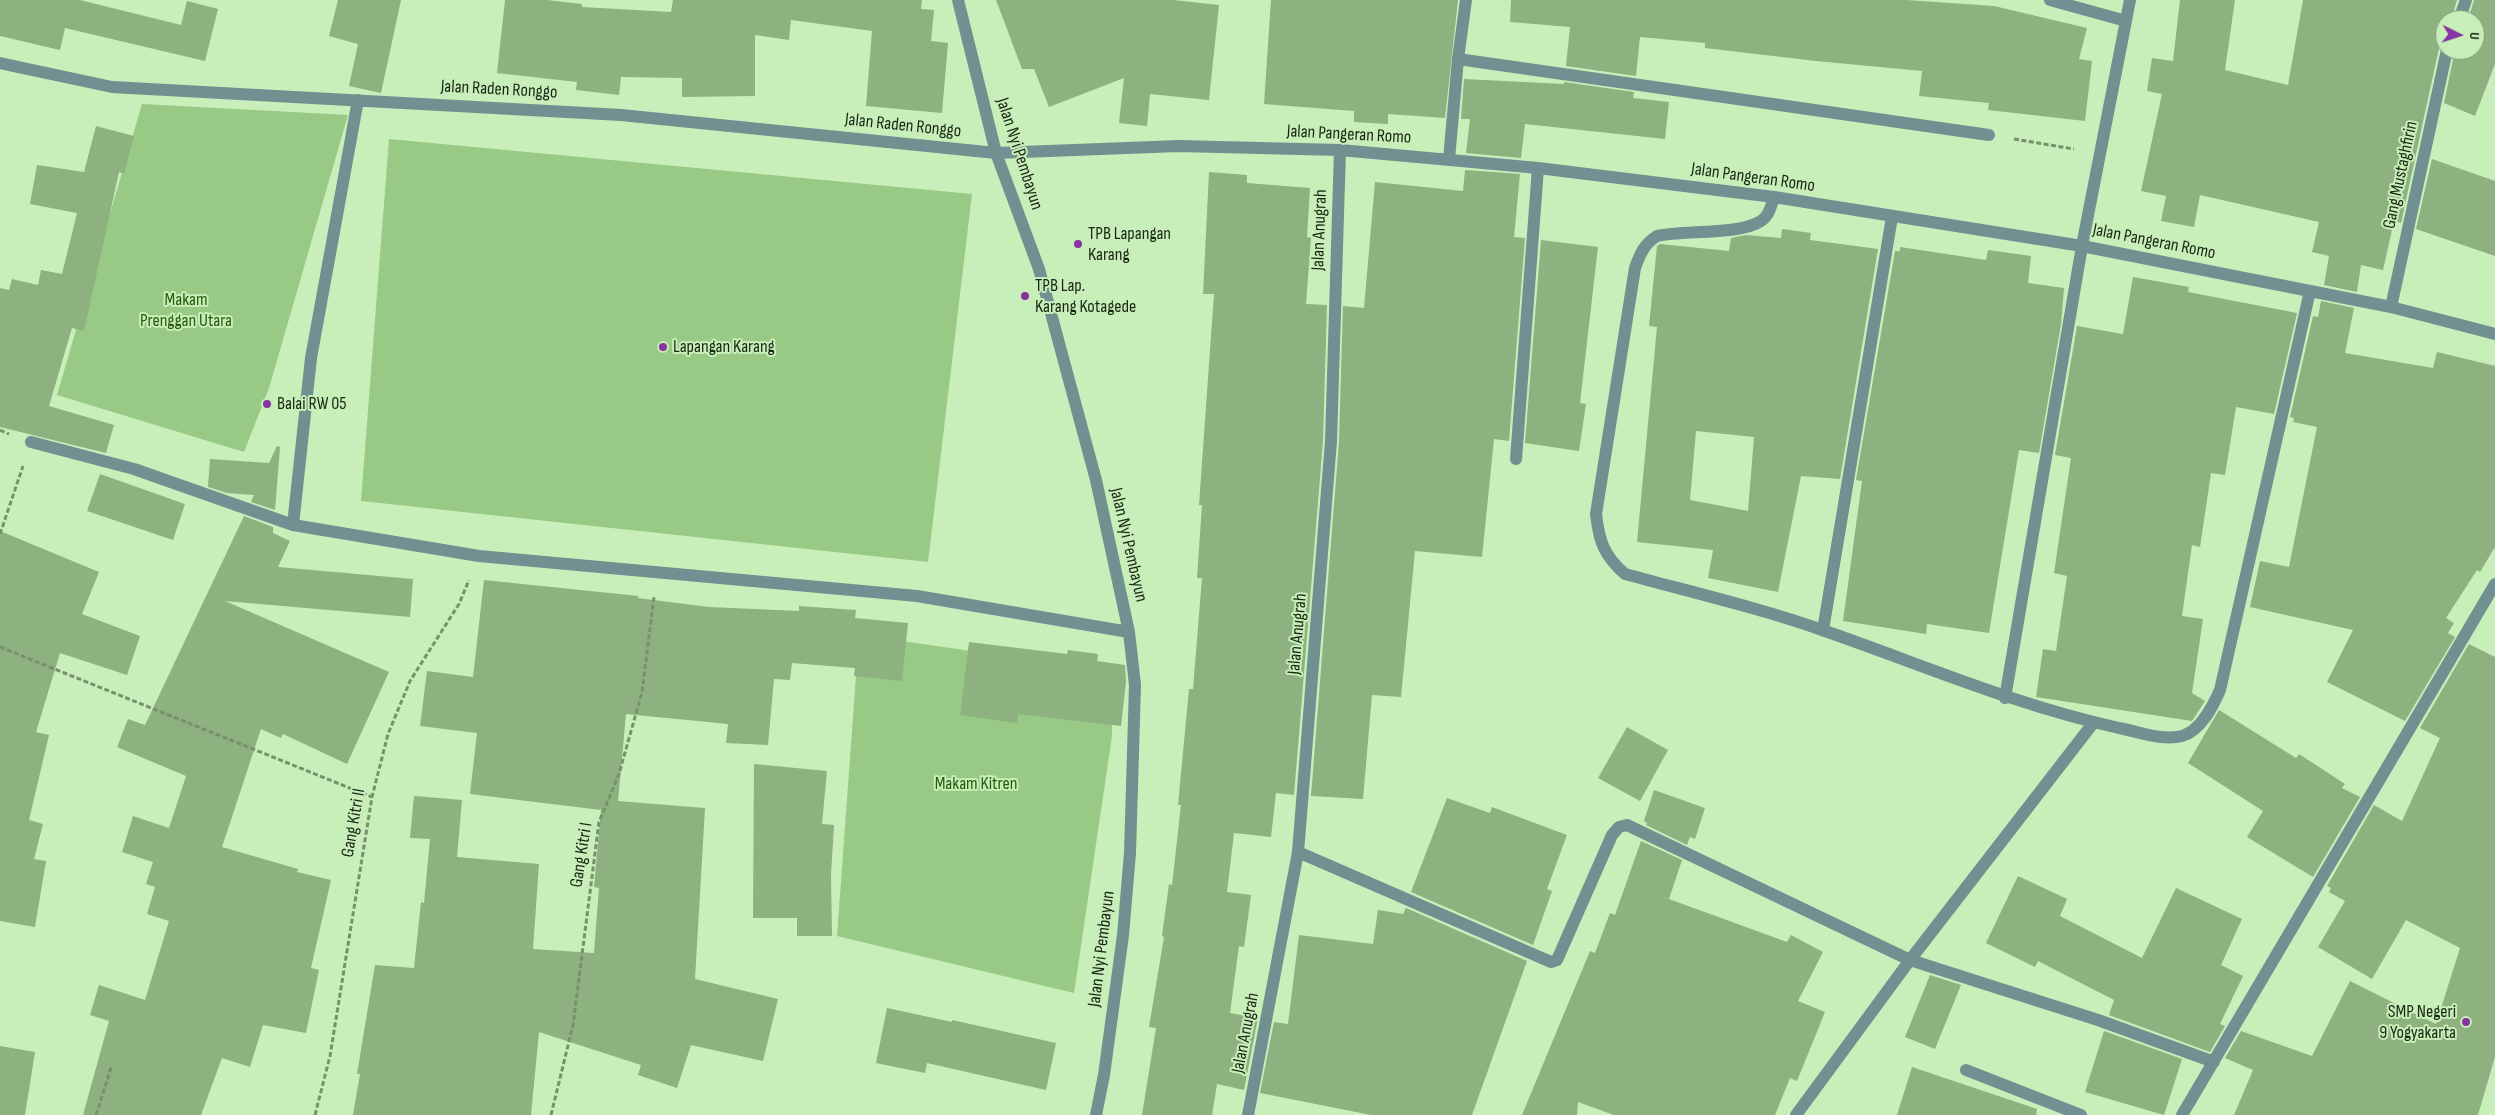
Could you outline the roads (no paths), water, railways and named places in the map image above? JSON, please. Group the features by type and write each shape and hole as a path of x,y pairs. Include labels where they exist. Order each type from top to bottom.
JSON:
{"street":[{"name":"Jalan Nyi Pembayun","path":"958,0 996,153 1039,269 1096,480 1130,632 1135,685 1130,853 1123,935 1104,1075 1096,1115"},
{"path":"1450,159 1458,59 1466,0"},
{"path":"2050,0 2126,21"},
{"path":"2005,698 2082,246 2130,0"},
{"path":"1458,59 1989,135"},
{"name":"Gang Mustaghfirin","path":"2391,307 2446,60"},
{"name":"Jalan Raden Ronggo","path":"0,62 112,87 621,115 996,153"},
{"path":"293,525 312,358 358,100"},
{"name":"Jalan Pangeran Romo","path":"996,153 1179,146 1340,150 1538,168 1774,197 2082,246 2391,307 2495,334"},
{"name":"Jalan Anugrah","path":"1248,1115 1298,852 1331,441 1340,150"},
{"path":"1516,459 1538,168"},
{"path":"1774,197 1768,214 1761,221 1733,229 1657,236 1647,242 1640,253 1635,268 1596,514 1599,539 1612,563 1625,574 1823,630 2005,698 2094,722 2165,738 2184,735 2200,724 2212,708 2220,690 2310,291"},
{"path":"1823,630 1892,217"},
{"path":"31,442 134,469 293,525 479,556 657,574 917,596 1130,632"},
{"path":"2182,1115 2495,584"},
{"path":"1796,1115 1910,960 2094,722"},
{"path":"1298,852 1551,962 1557,960 1612,835 1619,826 1627,825 1910,960 2098,1020 2214,1062"},
{"path":"1966,1070 2081,1115"}],"place":[{"name":"TPB Lapangan Karang","path":"1078,244"},
{"name":"TPB Lap. Karang Kotagede","path":"1025,296"},
{"name":"Lapangan Karang","path":"663,347"},
{"name":"Balai RW 05","path":"267,404"},
{"name":"SMP Negeri 9 Yogyakarta","path":"2466,1022"}],"park label":[{"name":"Makam Prenggan Utara","path":"186,310"},
{"name":"Makam Kitren","path":"976,784"}]}
